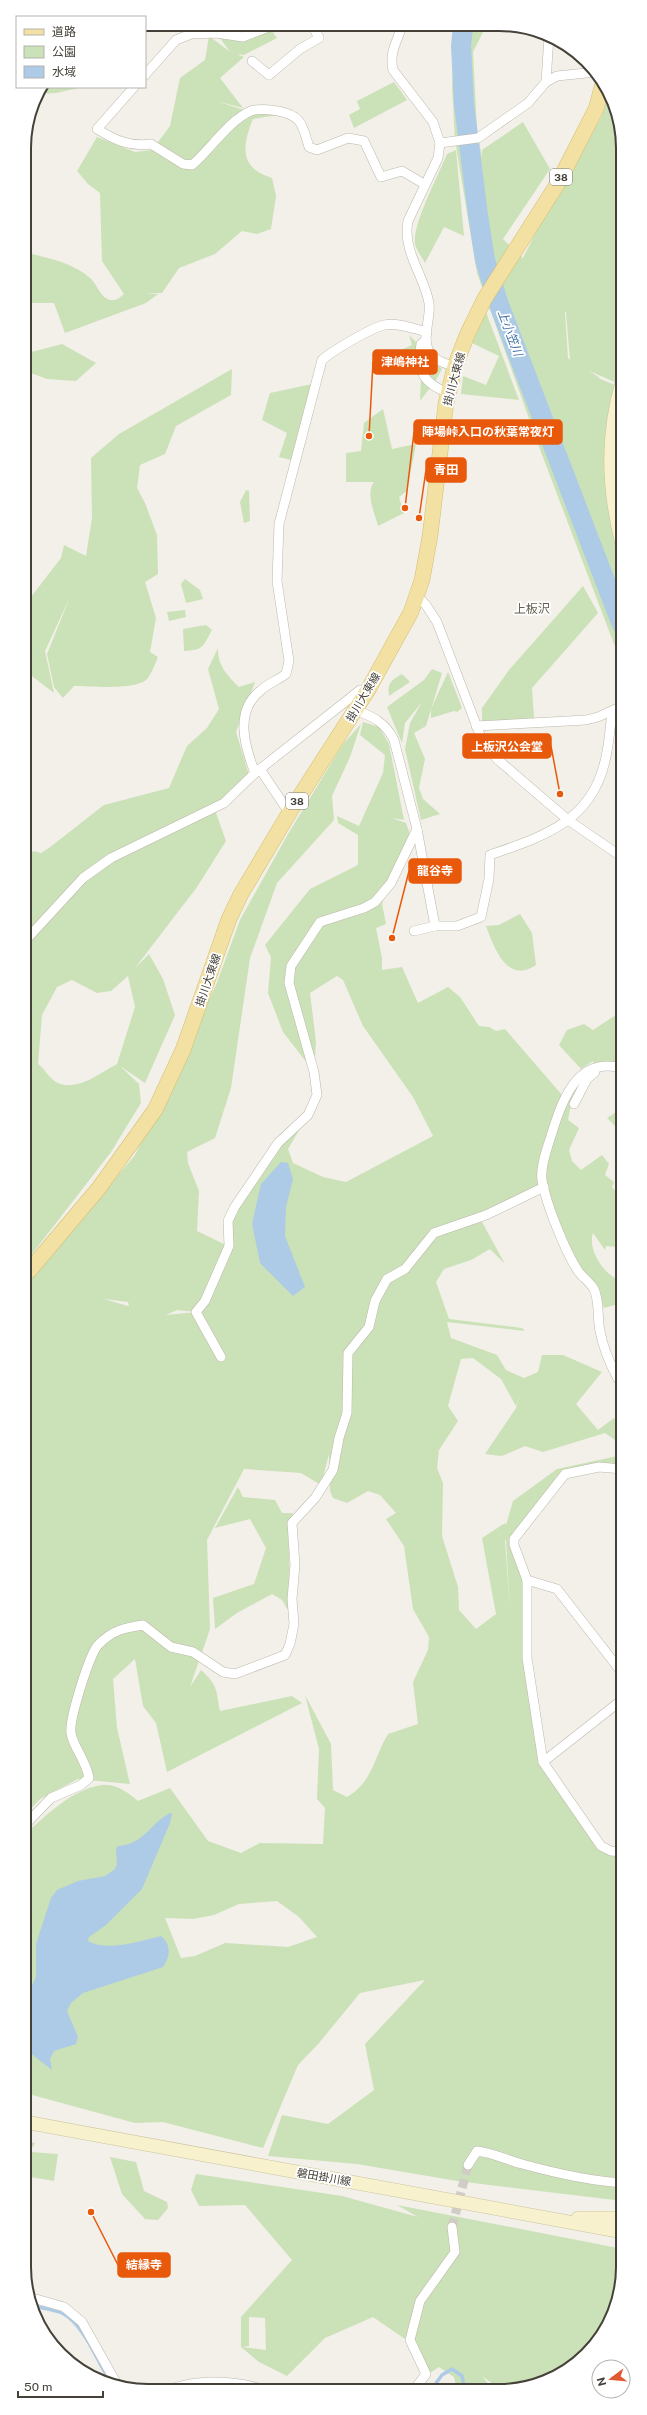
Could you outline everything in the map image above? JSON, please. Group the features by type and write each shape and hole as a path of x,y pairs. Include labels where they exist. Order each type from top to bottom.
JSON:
{"main road":[{"name":"掛川大東線","path":"31,1269 99,1188 155,1110 183,1050 229,919 291,810 368,690 418,597 430,536 448,393 467,335 486,298 558,183 596,110 601,91"},
{"path":"616,407 613,419 610,478 616,518"},
{"name":"磐田掛川線","path":"31,2123 616,2231"},
{"path":"546,2218 616,2218"}],"street":[{"path":"146,74 176,40 191,34 216,33 243,37 258,31"},
{"path":"252,61 268,75 300,49 319,38 315,31"},
{"path":"400,31 392,49 391,59 393,70 433,122 440,143 438,158 424,184 408,221 406,231 408,247 428,301 430,315 426,336 428,349 436,358 456,366"},
{"path":"546,82 549,42"},
{"path":"440,143 478,138 528,103 546,82 557,76 588,73"},
{"path":"133,88 97,129 126,144 136,146 151,144 183,164 192,165 237,119 252,110 268,110 293,114 302,125 309,147 317,150 348,138 364,140 381,177 402,171 424,184"},
{"path":"291,810 286,808 258,771 244,744 243,725 249,705 259,691 286,674 289,661 277,580 279,524 322,360 330,353 384,325 396,325 426,336"},
{"path":"426,336 421,344 419,355 424,379 430,385 448,393"},
{"path":"418,597 426,605 437,622 482,740 497,760 568,820 616,853"},
{"path":"31,935 84,878 94,870 117,855 224,803 258,771 360,690 368,690"},
{"path":"476,726 586,720 598,717 616,708"},
{"path":"356,710 379,720 388,727 394,740 417,830 435,926"},
{"path":"414,931 435,926 457,926 481,917 489,879 490,855 544,836 578,813 591,797 604,765 612,710"},
{"path":"221,1357 196,1312 205,1301 229,1246 228,1221 234,1208 266,1158 278,1143 308,1115 318,1094 314,1072 289,983 291,966 320,922 364,908 375,902 391,883 417,830"},
{"path":"616,1067 604,1065 592,1069 578,1078 563,1099 547,1151 542,1179 566,1247 578,1271 593,1288 596,1296 600,1331 610,1363 616,1375"},
{"path":"574,1104 591,1075 611,1066"},
{"path":"31,1819 51,1798 81,1785 88,1778 87,1765 70,1733 72,1710 97,1645 119,1629 143,1625 171,1647 193,1652 223,1672 235,1674 285,1655 290,1644 294,1624 292,1599 294,1565 292,1523 315,1498 333,1470 339,1438 347,1413 348,1353 369,1327 375,1301 387,1279 405,1269 434,1233 486,1215 544,1187"},
{"path":"616,1468 599,1467 565,1474 514,1539 514,1545 527,1580 527,1658 543,1762 601,1846 611,1851 616,1851"},
{"path":"527,1580 557,1589 616,1666"},
{"path":"543,1762 616,1704"},
{"path":"468,2165 478,2151 494,2154 521,2164 592,2180 616,2182"},
{"path":"418,2384 426,2374 410,2340 420,2301 455,2252 452,2227"},
{"path":"35,2299 64,2307 82,2322 114,2379"},
{"path":"185,2384 238,2382 245,2384"}],"green space":[{"path":"272,31 277,38 244,55 237,54 244,57 220,78 243,108 216,101 244,110 285,114 253,119 245,147 249,162 254,168 261,174 272,178 276,196 271,229 257,234 242,231 215,254 179,268 162,293 145,293 158,294 146,303 65,333 54,303 31,303 31,254 59,261 75,268 90,278 104,297 108,299 115,300 124,294 102,261 100,193 88,184 77,171 97,137 135,152 152,150 170,126 180,78 205,60 209,36 230,52 220,38"},
{"path":"455,31 484,31 473,52 477,129 482,158 482,150 523,122 550,169 503,239 523,258 548,208 602,116 606,101 610,110 615,133 616,148 616,382 589,371 600,378 598,378 616,386 616,649 541,452 477,273 455,140 452,87","holes":["565,312 566,312 570,360 568,358"]},
{"path":"394,82 407,100 354,128 349,115 360,109 357,101"},
{"path":"48,88 78,88 56,93 44,94"},
{"path":"456,150 464,236 444,227 425,263 415,244 415,235 427,199 447,154"},
{"path":"486,312 519,400 461,394 463,376 486,385 499,356 472,343"},
{"path":"409,335 416,342 416,355 410,359 401,350 412,345"},
{"path":"62,344 96,363 76,381 47,379 31,373 31,352"},
{"path":"422,354 442,369 436,380 420,401"},
{"path":"232,369 231,395 176,426 165,454 140,465 137,488 145,503 157,535 158,574 145,582 156,618 150,652 158,657 151,673 143,682 134,685 113,687 74,686 63,698 54,687 47,654 70,597 45,651 54,693 31,675 31,597 61,558 64,545 86,556 92,518 91,458 119,434"},
{"path":"312,384 291,460 279,457 287,433 262,420 270,393"},
{"path":"383,409 392,449 416,444 407,491 399,497 404,513 378,526 373,510 370,492 374,482 346,482 346,453 361,451 364,423"},
{"path":"246,490 249,491 250,521 244,523 240,502"},
{"path":"185,579 200,590 203,599 186,603 181,584"},
{"path":"583,586 598,613 532,688 534,718 482,729 482,708 509,670"},
{"path":"185,610 186,617 169,621 167,612"},
{"path":"206,625 212,630 202,646 196,650 184,651 183,629"},
{"path":"218,648 221,665 239,687 255,682 236,732 249,775 216,813 226,841 197,887 135,968 149,954 163,979 175,1015 145,1083 120,1066 139,1084 141,1103 111,1152 31,1255 31,854 33,851 41,853 49,848 104,805 169,788 187,746 207,728 219,709 208,669","holes":["128,976 135,1007 117,1064 96,1077 80,1084 72,1085 64,1085 56,1082 38,1064 42,1015 57,987 72,980 97,993 111,991"]},
{"path":"432,669 442,673 426,726 414,733 425,759 419,788 423,799 440,814 421,820 405,749 410,723 422,702 405,723 402,743 387,707 424,680"},
{"path":"448,672 462,708 457,712 454,711 431,718 431,709"},
{"path":"402,674 410,682 389,696 389,685 395,678"},
{"path":"363,722 379,727 389,744 404,820 392,818 406,823 412,840 390,874 382,904 386,924 376,928 382,958 382,970 402,967 418,1003 448,987 460,997 479,1026 489,1027 496,1031 505,1029 562,1095 582,1084 571,1104 568,1120 579,1128 569,1150 572,1161 581,1170 602,1155 609,1164 605,1175 614,1182 612,1187 616,1192 616,1247 606,1246 605,1250 593,1233 592,1240 595,1255 599,1262 609,1274 616,1278 616,1305 604,1308 593,1281 578,1271 544,1187 465,1223 482,1222 505,1264 490,1249 471,1260 444,1269 436,1282 449,1319 522,1328 525,1331 447,1322 451,1338 497,1355 506,1370 524,1378 538,1372 542,1355 563,1355 602,1372 576,1404 598,1430 614,1418 616,1420 616,1441 605,1433 543,1452 525,1446 502,1456 485,1454 516,1408 520,1393 516,1406 501,1379 473,1358 461,1359 448,1406 458,1421 439,1450 437,1468 443,1483 442,1536 458,1587 459,1610 476,1629 496,1614 482,1538 505,1523 506,1525 513,1501 557,1469 616,1456 616,1468 565,1474 514,1539 527,1580 527,1658 543,1762 596,1840 616,1850 616,2200 457,2181 357,2164 268,2156 282,2115 328,2124 374,2090 365,2044 425,1980 360,1993 319,2043 298,2065 263,2148 163,2122 135,2123 31,2095 31,1829 70,1797 91,1787 107,1785 117,1787 138,1801 170,1788 208,1841 241,1853 260,1843 323,1844 325,1808 317,1799 319,1749 305,1695 331,1744 333,1790 347,1797 356,1791 368,1777 388,1734 418,1724 413,1682 428,1650 429,1637 413,1609 404,1546 386,1519 396,1513 380,1495 368,1491 347,1503 333,1498 330,1491 329,1454 321,1485 301,1473 244,1469 207,1540 210,1629 190,1687 201,1670 211,1680 215,1688 220,1711 292,1696 302,1703 167,1772 156,1723 143,1706 135,1659 113,1679 117,1728 130,1784 78,1779 40,1799 31,1809 31,1272 35,1275 135,1155 216,985 240,920 288,834 343,744 361,724 350,757 332,796 334,820 277,883 250,958 231,1088 215,1138 187,1152 188,1163 199,1191 197,1231 228,1246 228,1230 258,1171 308,1115 288,1149 293,1163 323,1177 346,1182 433,1136 413,1097 363,1026 343,980 337,976 310,993 316,1042 314,1072 283,1032 268,993 271,957 265,945 310,889 358,865 358,835 338,823 337,816 359,826 383,773 385,755 360,735","holes":["104,1299 128,1302 129,1306","177,1310 196,1312 166,1315","505,1540 506,1540 510,1609","277,1901 299,1917 317,1937 288,1947 225,1943 195,1956 181,1958 165,1918 193,1919 214,1915 239,1904"]},
{"path":"520,914 532,933 536,965 526,970 517,970 510,967 503,961 493,944 486,926 499,925"},
{"path":"616,1015 616,1065 594,1065 593,1061 581,1069 559,1045 567,1030 584,1024 593,1030"},
{"path":"616,1112 616,1127 607,1118"},
{"path":"238,1487 243,1497 275,1500 282,1513 293,1513 288,1523 291,1615 282,1600 272,1594 237,1613 215,1629 213,1598 254,1584 266,1548 250,1519 215,1528"},
{"path":"31,2142 35,2143 31,2149"},
{"path":"31,2152 58,2154 54,2181 31,2177"},
{"path":"110,2157 136,2162 144,2191 167,2202 168,2208 158,2220 145,2219 122,2194"},
{"path":"196,2174 342,2196 418,2217 397,2205 616,2248 616,2275 614,2290 610,2305 600,2326 592,2338 576,2355 551,2372 522,2382 493,2384 482,2376 488,2384 456,2384 454,2377 439,2367 430,2373 413,2340 422,2307 428,2298 420,2301 405,2339 373,2317 325,2338 287,2376 259,2362 241,2347 241,2317 292,2260 245,2205 199,2206 191,2190","holes":["249,2317 265,2318 266,2350 242,2347 249,2346"]}],"water":[{"path":"281,1162 288,1163 293,1179 286,1207 285,1236 305,1287 293,1296 260,1263 252,1224 261,1184"},
{"path":"170,1813 172,1814 170,1823 142,1889 106,1925 89,1937 88,1941 105,1946 114,1946 134,1943 161,1936 167,1943 169,1951 167,1959 163,1967 83,1993 71,2003 67,2011 78,2037 76,2044 54,2051 50,2059 52,2070 31,2054 31,1987 36,1977 36,1944 51,1898 57,1890 78,1881 105,1876 114,1870 117,1865 116,1849 118,1846 135,1842 163,1817"}],"waterway":[{"name":"上小笠川","path":"462,31 461,46 464,104 485,260 498,302 616,609"},
{"path":"38,2307 62,2313 77,2326 90,2345 107,2377"},
{"path":"435,2384 442,2375 452,2369 462,2376 464,2384"}],"tunnel":[{"path":"452,2227 468,2165"}],"place":[{"name":"津嶋神社","path":"369,436"},
{"name":"陣場峠入口の秋葉常夜灯","path":"405,508"},
{"name":"青田","path":"419,518"},
{"name":"上板沢公会堂","path":"560,794"},
{"name":"龍谷寺","path":"392,938"},
{"name":"結縁寺","path":"91,2212"}],"district":[{"name":"上板沢","path":"532,609"}]}
